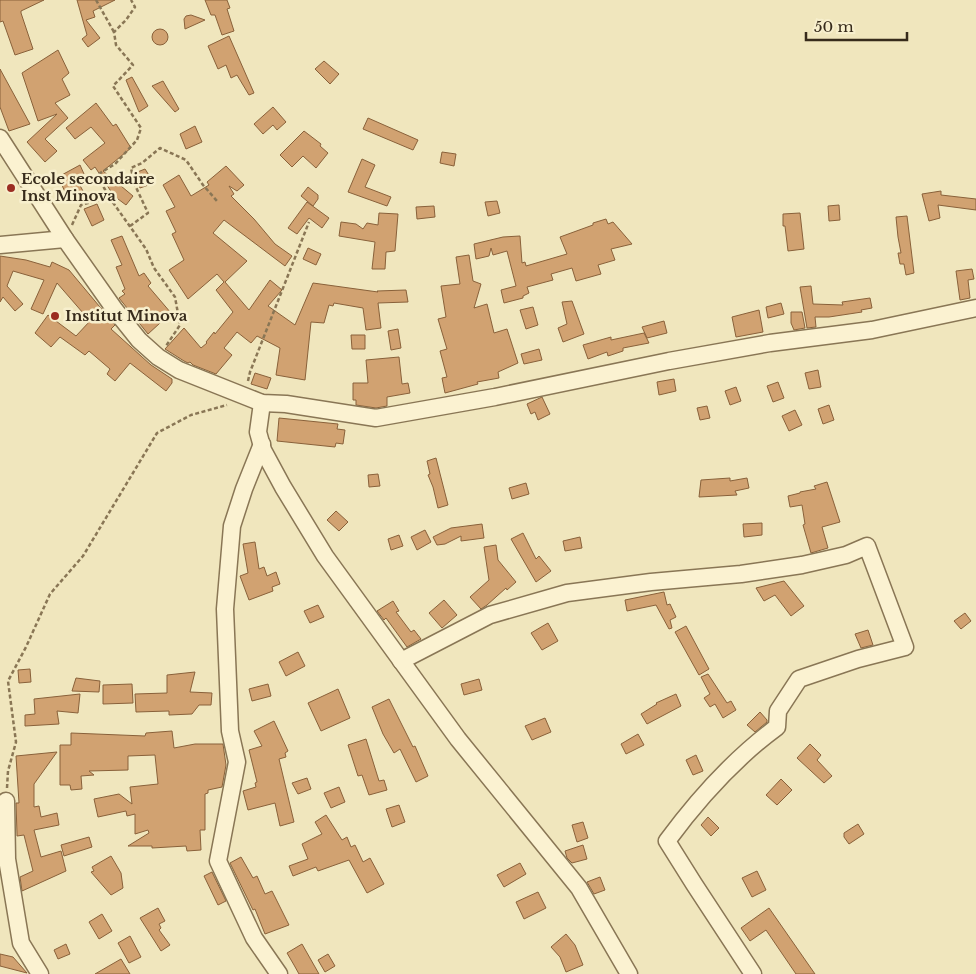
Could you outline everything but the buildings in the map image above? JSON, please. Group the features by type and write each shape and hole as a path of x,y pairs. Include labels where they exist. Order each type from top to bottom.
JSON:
{"street":[{"path":"0,138 65,239 115,310 139,340 158,357 179,370 262,403 286,404 376,418 495,397 669,361 770,343 872,330 976,308"},
{"path":"0,245 65,239"},
{"path":"262,403 258,432 262,444 283,487 325,556 458,739 579,888 629,974"},
{"path":"262,444 232,526 225,609 230,731 237,762 218,860 254,938 278,974"},
{"path":"401,661 490,615 567,593 651,582 741,574 802,565 846,554 867,546 905,647 858,658 799,679 778,711 777,727 760,740 724,774 687,814 668,841 698,892 753,974"},
{"path":"6,801 7,859 21,943 40,974"}],"path":[{"path":"96,0 114,32 116,45 133,66 113,86 141,128 137,140 115,164 97,175 109,197 146,249 154,268 175,297 180,325 158,357"},
{"path":"114,32 133,12 135,7 131,0"},
{"path":"130,226 148,213 134,183 131,168 142,163 160,148 186,160 203,185 217,201"},
{"path":"65,239 81,205 109,197"},
{"path":"6,801 8,771 16,742 8,681 50,594 83,556 157,434 191,415 224,406 245,397 250,372 309,222"}],"place":[{"name":"Ecole secondaire Inst Minova","path":"11,188"},
{"name":"Institut Minova","path":"55,316"}]}
